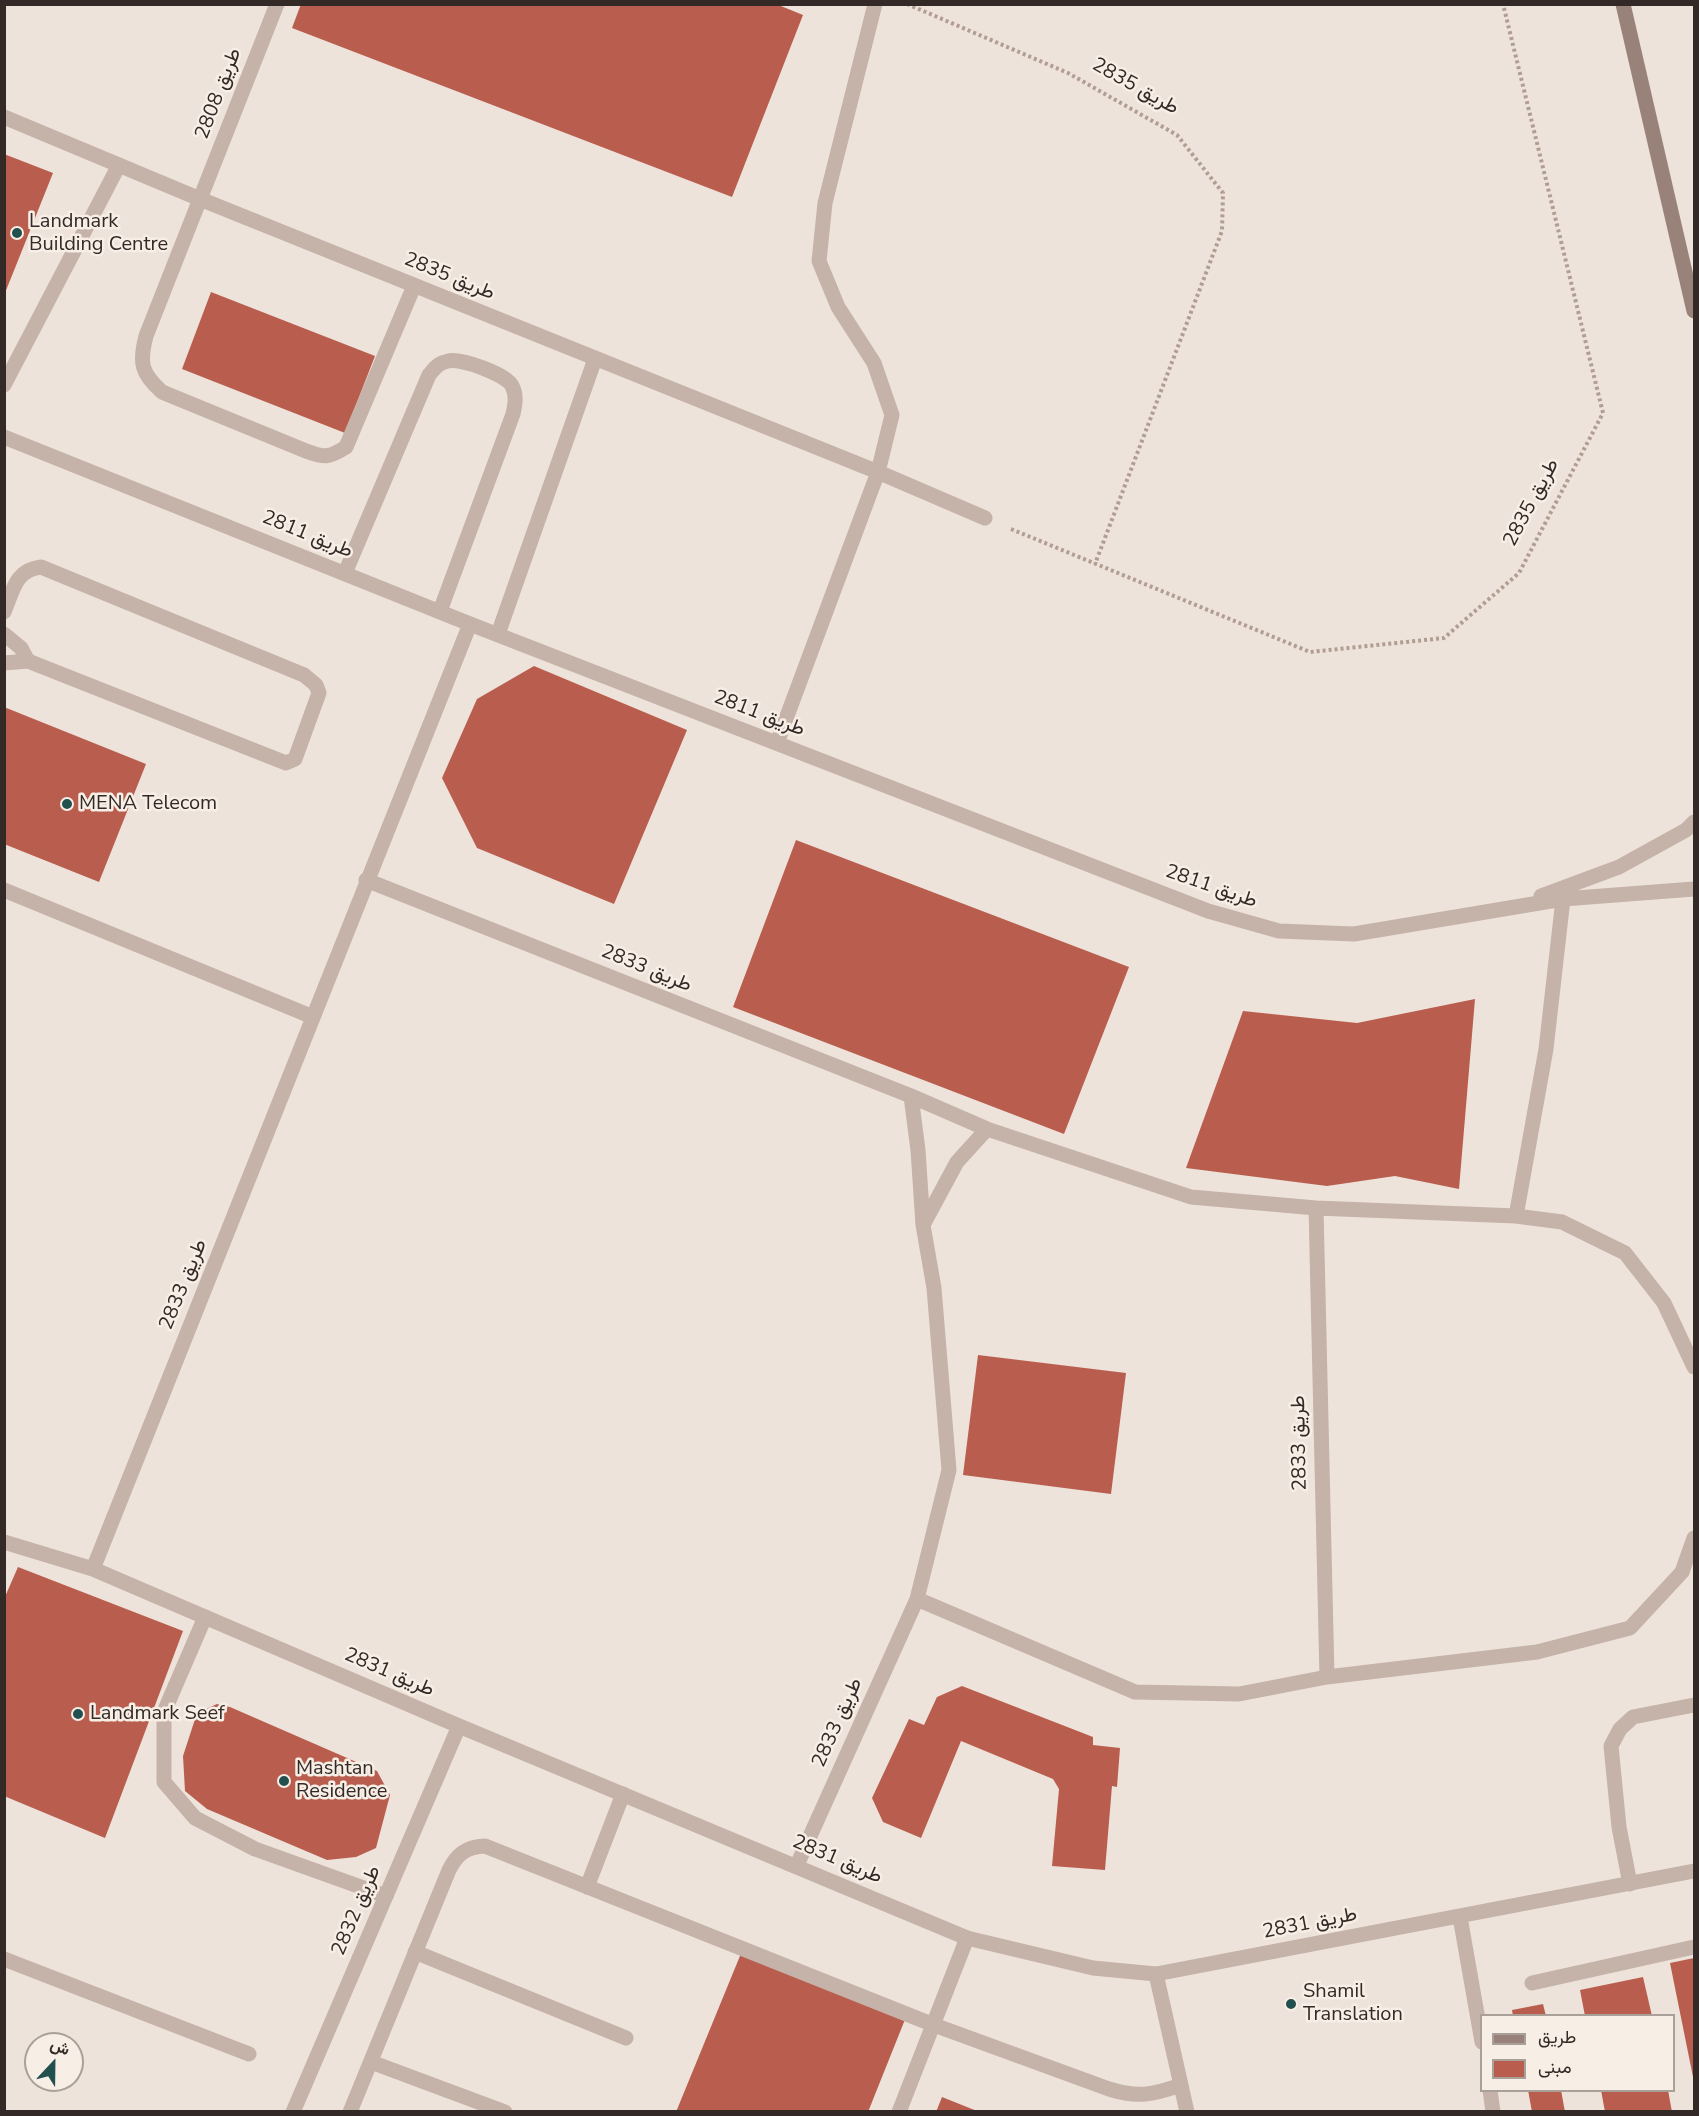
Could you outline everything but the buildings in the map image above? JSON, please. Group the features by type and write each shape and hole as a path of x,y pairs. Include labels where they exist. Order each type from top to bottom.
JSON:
{"main road":[{"path":"1623,4 1695,311"}],"street":[{"name":"طريق 2808","path":"277,4 146,336 141,353 143,369 150,381 162,392 322,457 334,455 346,447 356,428 414,286"},
{"path":"777,743 878,472 892,416 874,363 838,307 819,261 825,203 875,4"},
{"name":"طريق 2835","path":"4,117 414,286 878,472 985,518"},
{"path":"4,385 119,165"},
{"path":"498,634 595,359"},
{"path":"345,573 429,375 438,364 450,360 461,361 503,376 511,383 516,403 440,612"},
{"name":"طريق 2811","path":"4,437 470,624 1208,911 1279,930 1354,934 1563,899 1695,889"},
{"path":"4,612 21,575 30,568 41,567 304,675 316,685 319,693 296,759 286,763 28,661 4,663"},
{"name":"طريق 2833","path":"93,1569 470,624"},
{"path":"4,634 21,648 28,661"},
{"name":"طريق 2811","path":"1516,906 1618,867 1686,830 1695,822"},
{"name":"طريق 2833","path":"366,880 910,1096 987,1129 1191,1197 1316,1208 1516,1216 1562,1222 1625,1253 1664,1303 1695,1367"},
{"path":"4,890 313,1017"},
{"path":"1516,1216 1546,1049 1563,899"},
{"name":"طريق 2833","path":"797,1865 917,1599 949,1470 934,1288 923,1224 918,1150 910,1096"},
{"path":"923,1224 957,1162 987,1129"},
{"name":"طريق 2833","path":"1316,1208 1327,1677"},
{"path":"917,1599 1135,1692 1239,1694 1327,1677 1537,1652 1630,1628 1682,1572 1695,1538"},
{"name":"طريق 2831","path":"4,1542 93,1569 459,1726 797,1865 967,1938 1093,1968 1156,1974 1695,1872"},
{"path":"205,1617 164,1712 164,1782 195,1818 255,1849 386,1896"},
{"path":"1630,1884 1618,1827 1611,1746 1620,1729 1634,1717 1695,1705"},
{"name":"طريق 2832","path":"293,2112 459,1726"},
{"path":"587,1887 623,1794"},
{"path":"350,2112 454,1860 462,1851 473,1846 485,1846 933,2025 1122,2093 1148,2095 1181,2085"},
{"path":"1460,1917 1480,2031"},
{"path":"899,2112 967,1938"},
{"path":"1532,1983 1695,1947"},
{"path":"415,1952 626,2038"},
{"path":"4,1959 249,2054"},
{"path":"1156,1974 1186,2112"},
{"path":"370,2062 505,2112"},
{"path":"1490,2092 1493,2112"}],"path":[{"name":"طريق 2835","path":"908,4 1068,74 1177,135 1223,193 1222,231 1095,564"},
{"name":"طريق 2835","path":"985,518 1310,652 1444,638 1519,573 1603,413 1503,4"}],"place":[{"name":"Landmark Building Centre","path":"17,233"},
{"name":"MENA Telecom","path":"67,804"},
{"name":"Landmark Seef","path":"78,1714"},
{"name":"Mashtan Residence","path":"284,1781"},
{"name":"Shamil Translation","path":"1291,2004"}]}
